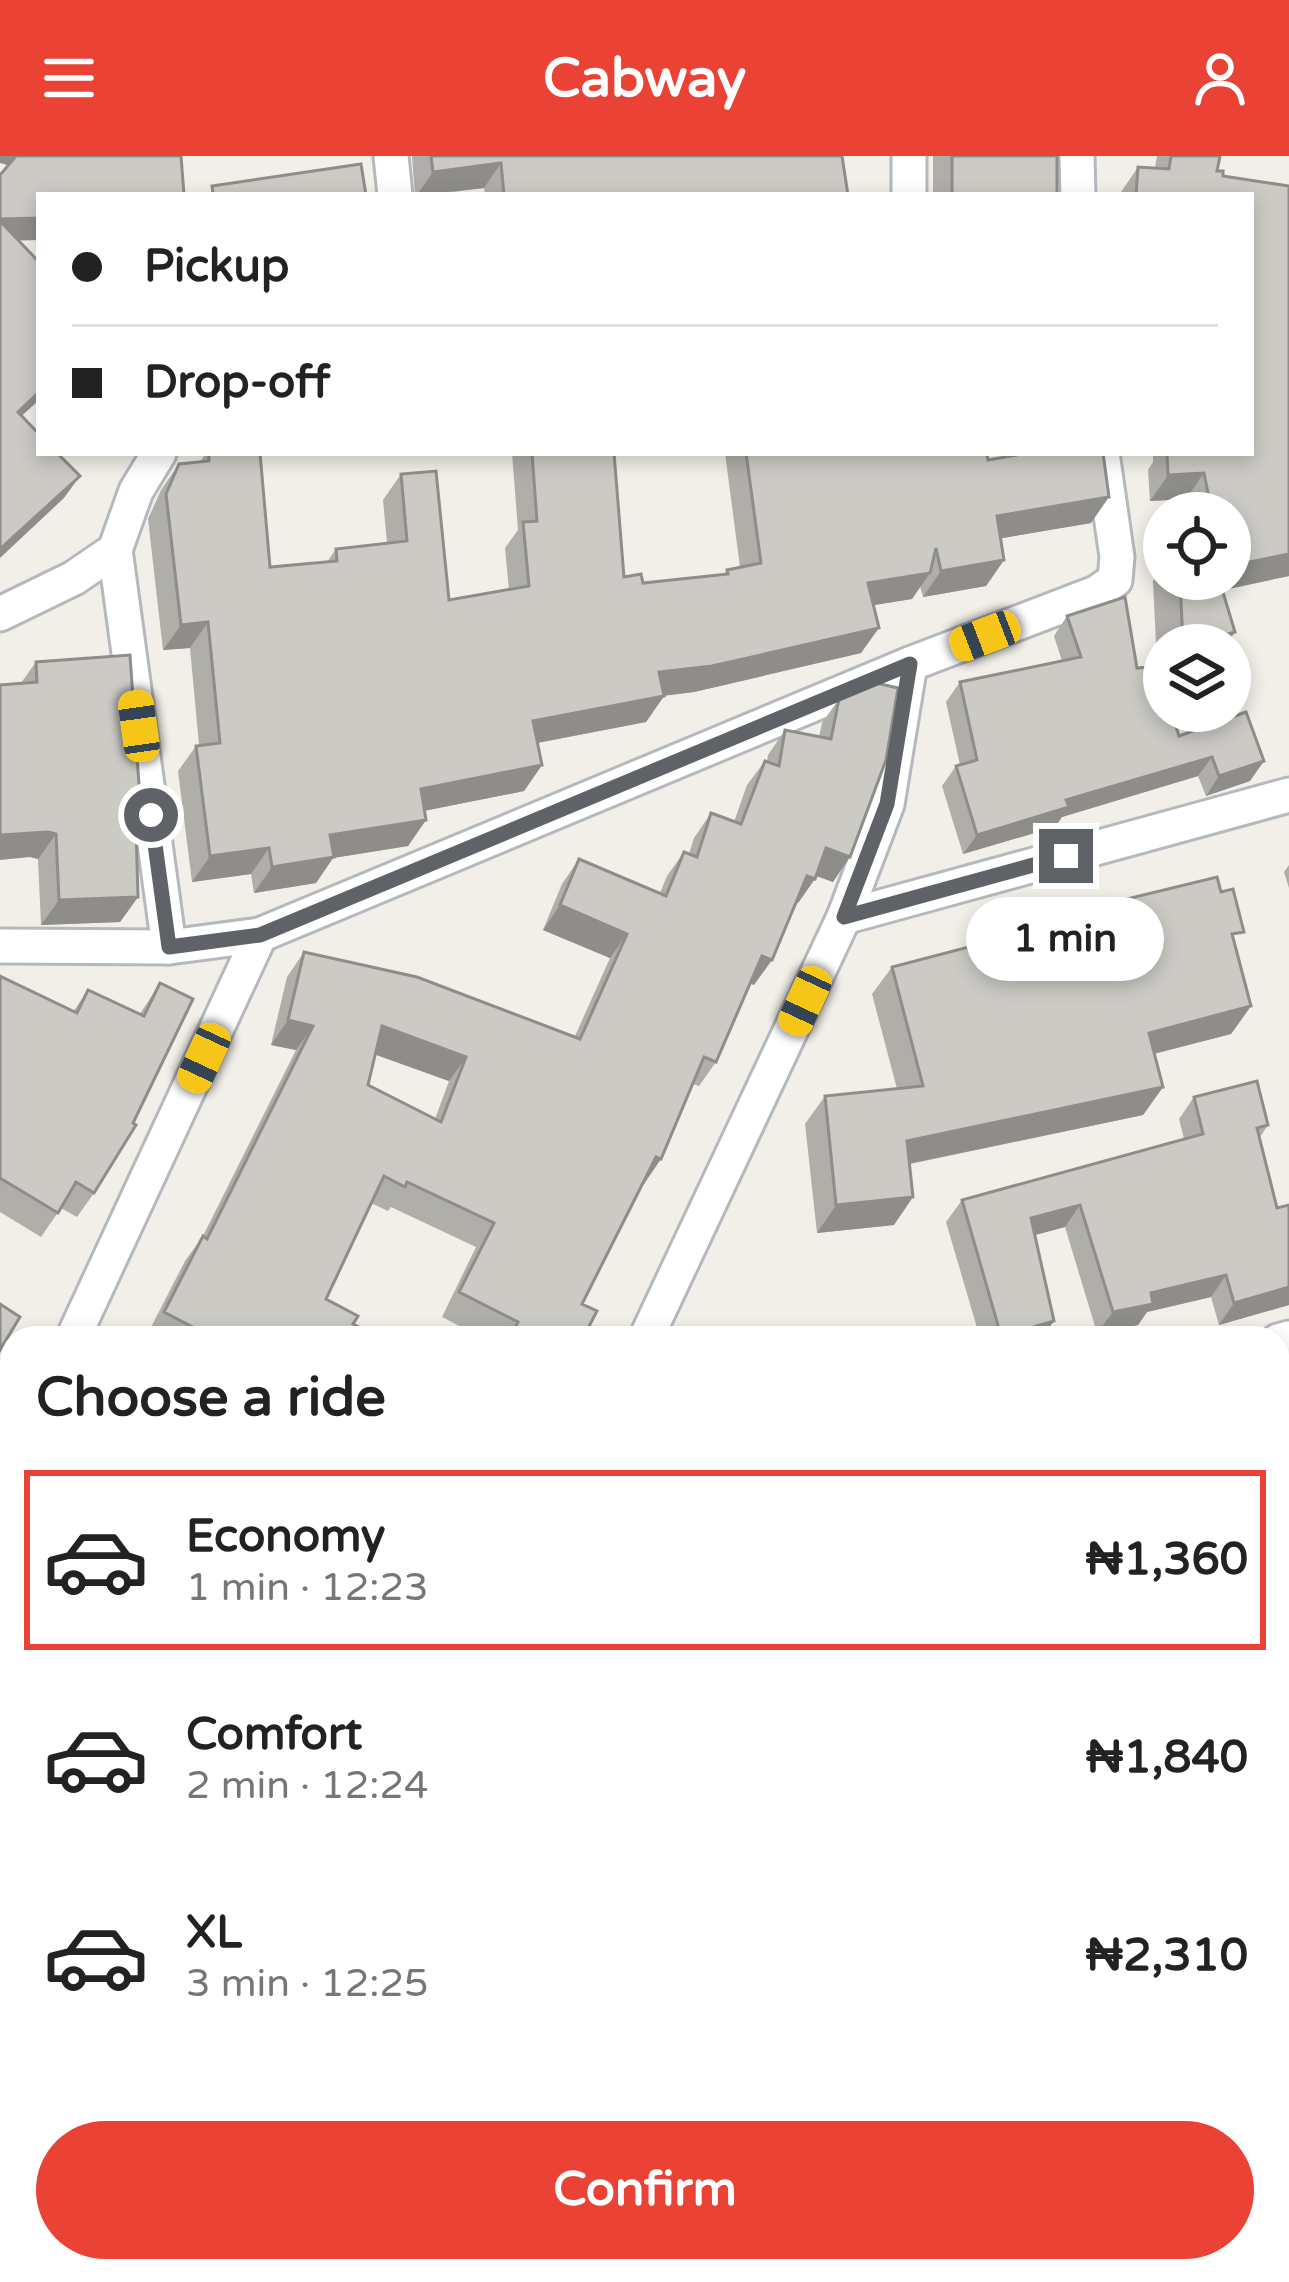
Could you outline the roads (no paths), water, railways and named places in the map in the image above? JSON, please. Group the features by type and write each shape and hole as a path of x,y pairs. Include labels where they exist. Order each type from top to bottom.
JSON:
{"street":[{"path":"391,156 395,192"},
{"path":"909,156 909,192"},
{"path":"1077,156 1078,192"},
{"path":"157,456 136,491 115,550 169,947"},
{"path":"0,946 169,947 260,935 910,664 1096,593 1114,580 1117,556 1102,456"},
{"path":"0,614 74,578 115,550"},
{"path":"652,1326 844,917 887,804 910,664"},
{"path":"844,917 1289,795"},
{"path":"79,1326 260,935"}]}
